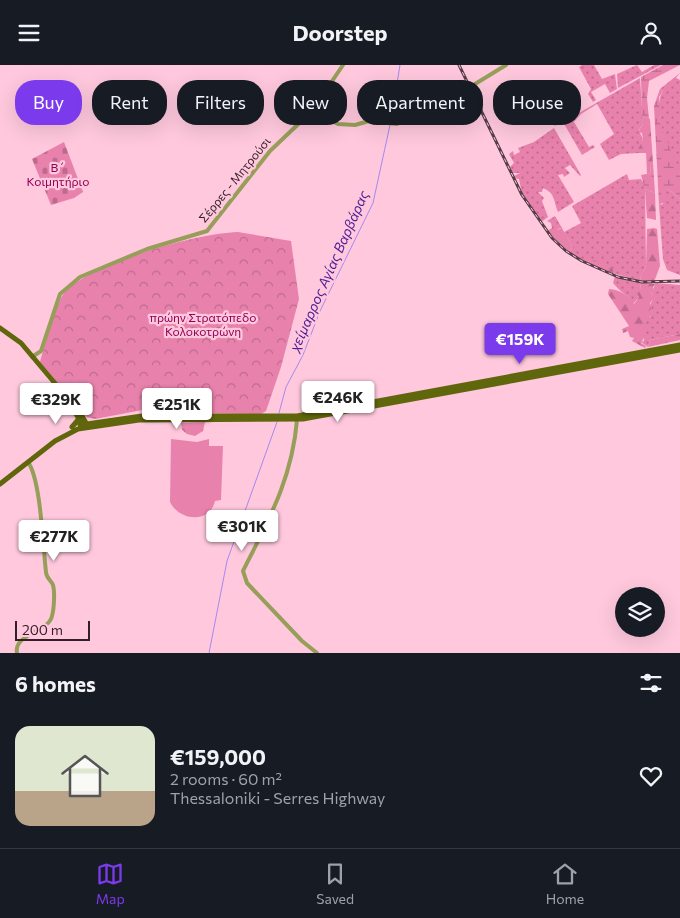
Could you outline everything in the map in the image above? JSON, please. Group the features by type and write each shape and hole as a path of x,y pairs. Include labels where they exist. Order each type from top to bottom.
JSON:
{"main road":[{"path":"0,328 19,341 42,373 80,416 86,426"},
{"path":"289,418 680,345"},
{"path":"72,427 138,420 297,419 680,350"},
{"path":"80,416 97,422"},
{"path":"0,485 72,427 80,416"},
{"path":"55,441 70,431 97,422 142,416 270,418"}],"street":[{"name":"Σέρρες - Μητρούσι","path":"333,80 343,65"},
{"path":"347,125 369,121 392,124 405,121 457,95 506,65"},
{"name":"Σέρρες - Μητρούσι","path":"37,364 59,297 64,290 83,275 138,252 206,232 270,151 297,125"},
{"path":"32,357 41,351"},
{"path":"297,419 286,482 268,523 243,571 247,583 302,641 317,653"},
{"path":"16,651 24,639 48,623 52,616 53,587 46,575 42,521 28,462"}],"green space":[{"path":"582,65 594,65 602,79 615,74 617,89 610,93 605,84 591,92 596,100 593,102 588,94 591,89 579,67"},
{"path":"637,65 642,72 654,65 661,65 618,88 617,74"},
{"path":"663,65 680,65 649,81 647,98 649,119 642,117 641,77"},
{"path":"680,73 676,78 680,80 680,175 671,157 663,133 659,110 663,91 660,89"},
{"path":"640,78 643,124 639,130 643,140 639,153 621,154 609,160 600,144 614,134 597,104 581,114 581,112"},
{"path":"660,89 663,91 659,97 660,122 680,175 680,199 668,189 664,189 664,202 659,205 654,106"},
{"path":"642,117 650,119 653,163 650,165 651,173 647,174 646,153 639,153 637,151 643,140 642,133 638,132 643,124"},
{"path":"565,125 576,125 589,147 593,145 595,147 582,155"},
{"path":"554,128 581,175 570,165 565,168 570,173 564,177 563,174 558,175 574,202 558,212 554,198 550,193 543,188 542,192 538,192 544,198 542,201 548,217 540,223 522,194 519,179 514,178 514,176 520,173 512,173 510,167 514,163 509,154 513,151 514,155 520,152 518,148 534,142"},
{"name":"Β΄ Κοιμητήριο","path":"64,142 83,192 74,198 51,205 32,159"},
{"path":"653,163 655,193 645,189 641,175 651,173 650,165"},
{"path":"627,174 629,180 641,179 645,186 646,266 640,278 641,281 612,273 612,268 588,261 587,263 568,251 573,248 564,232 581,223 572,206"},
{"path":"645,189 655,193 656,220 647,218"},
{"path":"664,189 668,189 680,199 680,275 667,270 663,259 659,205 663,204"},
{"path":"555,216 562,228 558,229 554,238 547,231 552,228 551,223 547,221"},
{"path":"562,228 573,248 568,251 554,238 555,231"},
{"path":"647,229 657,229 660,266 654,282 641,281 640,278 646,266"},
{"name":"πρώην Στρατόπεδο Κολοκοτρώνη","path":"238,232 291,241 299,299 281,367 266,411 261,414 156,412 153,408 95,419 87,417 40,362 54,316 64,293 77,282 119,261 172,244"},
{"path":"591,259 613,268 613,273 600,270 587,263"},
{"path":"615,276 640,282 641,289 637,294 639,297 633,304 613,283"},
{"path":"640,282 655,284 653,287 655,292 651,293 655,297 650,303 651,309 648,311 652,315 644,321 646,334 641,343 646,346 645,348 632,341 634,338 630,337 628,331 623,333 622,329 629,326 608,294 609,289 620,292 634,304 639,297 635,291 641,289"},
{"path":"655,283 680,285 680,334 650,340 648,347 641,342 644,341 644,321 646,317 651,317 647,311 654,297 651,292 653,292"},
{"path":"680,334 680,340 648,347 650,340"},
{"path":"205,422 203,431 195,436 187,434 182,430 181,423"},
{"path":"171,439 197,442 209,439 209,446 223,446 221,500 215,501 207,514 194,517 187,516 180,513 170,502"}],"waterway":[{"name":"χείμαρρος Αγίας Βαρβάρας","path":"398,80 400,65"},
{"name":"χείμαρρος Αγίας Βαρβάρας","path":"279,413 286,387 303,355 320,311 373,203 390,125"},
{"name":"χείμαρρος Αγίας Βαρβάρας","path":"209,653 227,561 277,422"}],"railway":[{"path":"459,65 522,195 552,238 566,251 582,261 618,277 642,282 680,281"}]}
